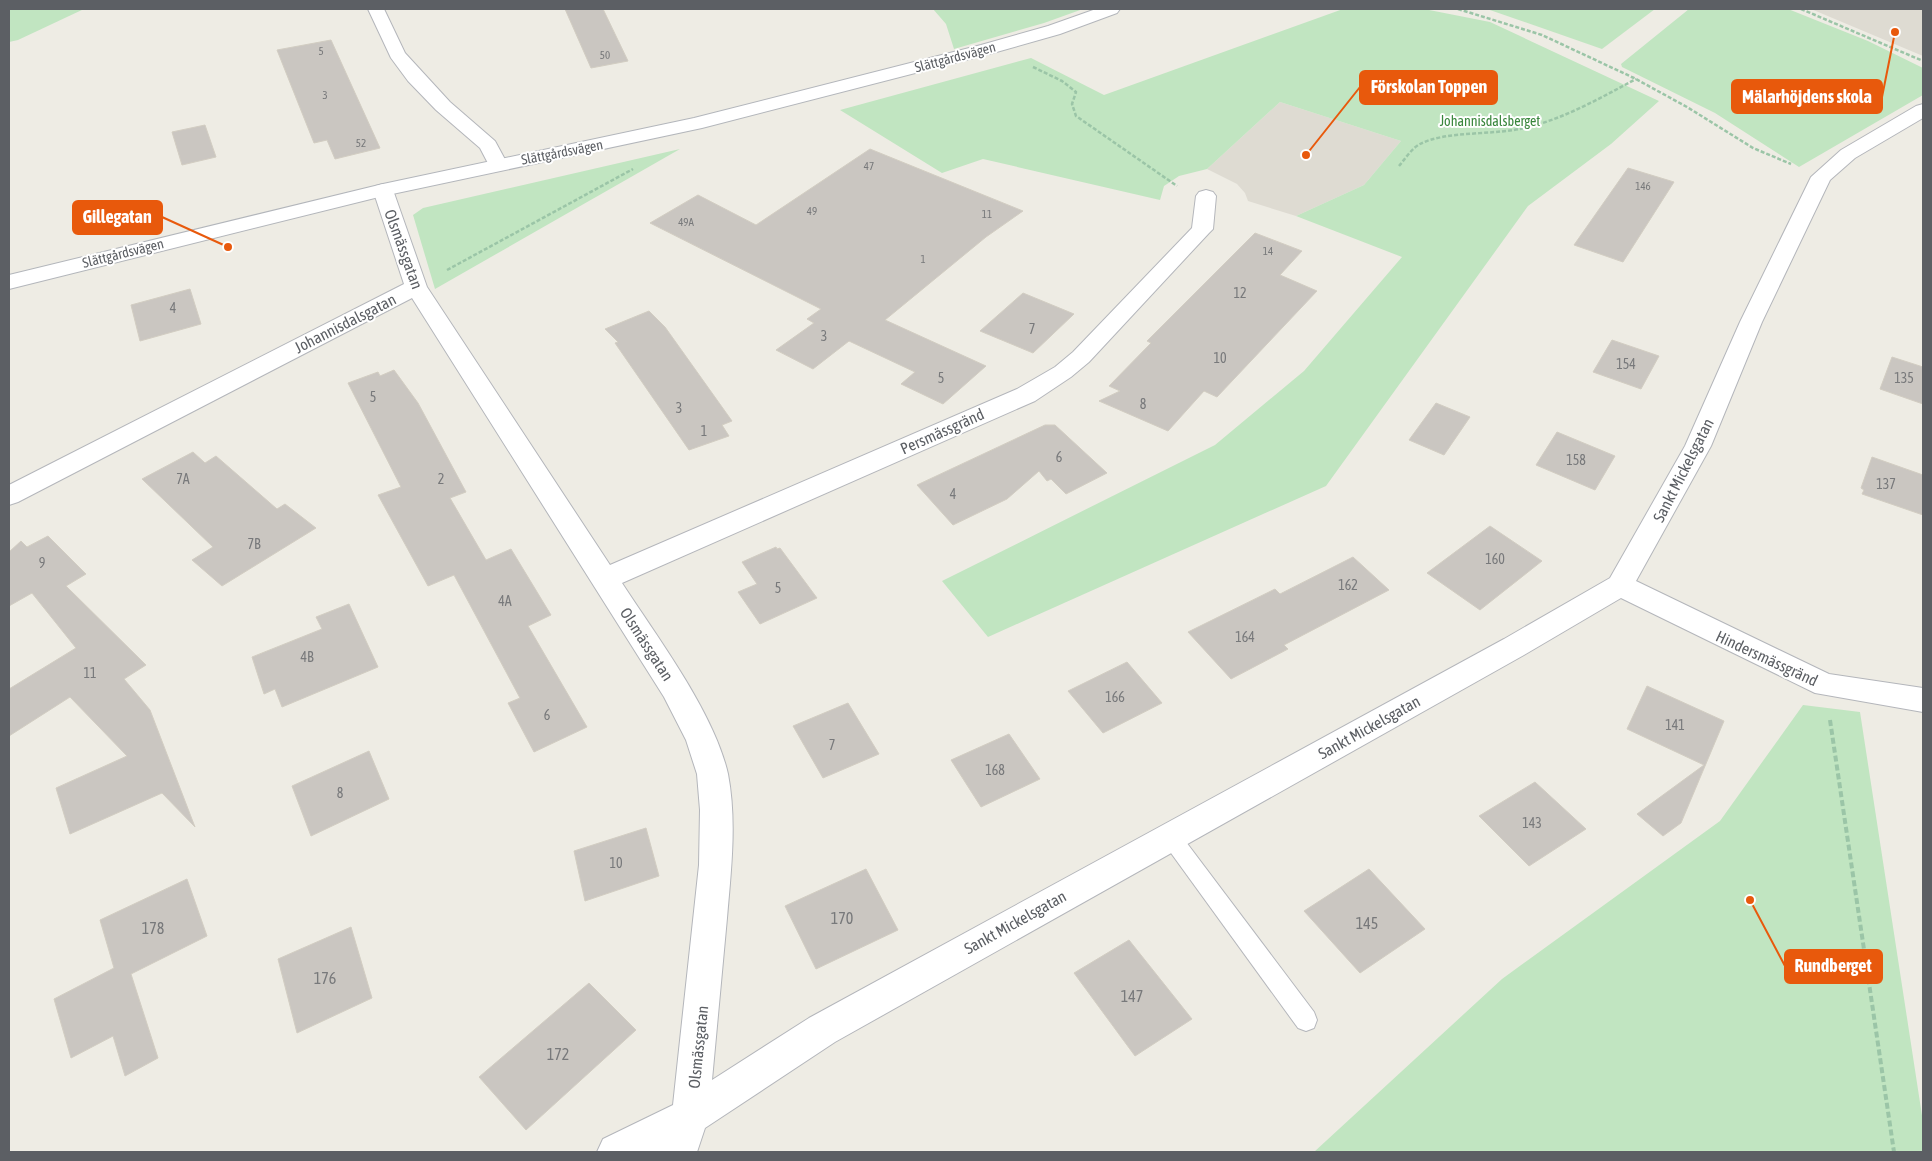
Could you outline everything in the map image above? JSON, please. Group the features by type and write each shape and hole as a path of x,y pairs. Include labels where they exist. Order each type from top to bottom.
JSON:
{"street":[{"path":"376,9 397,54 415,77 443,106 488,144 498,165"},
{"name":"Slättgårdsvägen","path":"9,282 383,190 676,128 840,87 1046,32 1111,9"},
{"name":"Sankt Mickelsgatan","path":"616,1152 690,1116 822,1030 1514,647 1620,585 1698,446 1751,322 1802,212 1821,177 1848,154 1923,110"},
{"name":"Olsmässgatan","path":"383,190 416,287 676,690 701,740 712,774 716,810 715,864 690,1116 678,1152"},
{"name":"Persmässgränd","path":"604,578 1026,395 1046,384 1081,357 1202,229 1206,196"},
{"name":"Johannisdalsgatan","path":"9,496 416,287"},
{"name":"Hindersmässgränd","path":"1620,585 1825,685 1923,700"}],"lane":[{"path":"1170,836 1306,1020"}],"path":[{"path":"1458,9 1542,35 1636,79 1687,107 1753,148 1821,177"},
{"path":"1801,9 1923,60"},
{"path":"1399,166 1418,145 1435,138 1485,135 1530,127 1578,109 1636,79"},
{"path":"1062,81 1076,92 1072,104 1076,116 1170,183 1206,196"},
{"name":"Johannisdalsgatan","path":"416,287 635,168"},
{"path":"1825,685 1894,1152"}],"shaded area":[{"path":"1811,9 1923,9 1923,56"},
{"path":"1280,102 1401,141 1364,185 1296,216 1248,201 1245,193 1237,184 1207,169"}],"green space":[{"path":"9,9 84,9 18,40 9,42"},
{"path":"933,9 1083,9 1044,23 954,49 946,24"},
{"name":"Johannisdalsberget","path":"1343,9 1424,9 1490,22 1659,101 1611,144 1528,206 1326,486 988,637 942,581 1215,445 1304,371 1402,257 1296,216 1364,185 1401,141 1280,102 1207,169 1179,176 1164,186 1160,200 983,159 942,173 840,110 1031,58 1104,95"},
{"path":"1487,9 1655,9 1602,49"},
{"path":"1689,9 1788,9 1868,41 1923,68 1923,95 1799,167 1715,113 1622,67 1621,64"},
{"path":"680,149 435,289 413,215 423,208"},
{"path":"1803,705 1860,712 1923,1122 1923,1152 1314,1152 1502,979 1720,821"}],"building":[{"path":"565,9 603,9 628,61 591,68"},
{"path":"331,40 380,148 335,159 327,140 314,143 277,50"},
{"path":"205,125 216,157 182,165 172,132"},
{"path":"870,149 1023,211 986,237 885,320 986,366 943,404 901,384 915,372 849,341 813,369 776,350 814,323 807,319 821,309 650,223 698,195 756,225"},
{"path":"1628,168 1674,182 1623,262 1574,245"},
{"path":"1255,233 1302,251 1280,275 1317,291 1217,397 1204,391 1168,431 1099,401 1120,391 1109,386 1151,343 1147,341"},
{"path":"190,289 201,324 140,341 131,305"},
{"path":"1023,293 1074,314 1033,353 980,331"},
{"path":"649,311 665,327 732,421 722,425 729,436 689,450 615,343 618,342 605,329"},
{"path":"1612,340 1659,356 1641,389 1593,372"},
{"path":"1892,357 1923,367 1923,404 1880,389"},
{"path":"394,370 418,403 466,492 450,498 486,560 511,549 551,615 528,626 587,727 534,752 508,703 520,698 454,575 428,586 378,495 401,487 348,383 378,372 380,376"},
{"path":"1436,403 1470,417 1444,455 1409,440"},
{"path":"1045,425 1055,425 1107,473 1066,494 1051,479 1047,481 1039,471 1007,499 953,525 917,485"},
{"path":"1557,432 1615,456 1595,490 1536,465"},
{"path":"193,452 205,463 216,456 277,509 285,504 316,528 222,586 192,560 213,547 142,479"},
{"path":"1872,457 1923,475 1923,515 1862,494 1864,490 1861,488"},
{"path":"1490,526 1542,561 1480,610 1427,573"},
{"path":"48,536 86,574 66,586 146,665 124,679 150,710 195,827 162,793 70,834 56,788 127,756 70,697 9,736 9,689 76,648 32,593 9,606 9,552 21,541 27,547"},
{"path":"776,547 777,549 780,548 817,598 760,624 738,592 757,584 742,562"},
{"path":"1353,557 1389,590 1284,645 1288,649 1231,679 1188,632 1275,589 1280,594"},
{"path":"349,604 378,667 282,707 275,689 264,694 252,657 322,629 316,617"},
{"path":"1127,662 1162,703 1103,733 1068,691"},
{"path":"1647,686 1724,721 1681,823 1663,836 1637,814 1704,765 1627,729"},
{"path":"848,703 879,754 823,778 793,726"},
{"path":"1009,734 1040,779 981,807 951,760"},
{"path":"369,751 389,799 311,836 292,786"},
{"path":"1535,782 1586,829 1529,866 1479,816"},
{"path":"646,828 659,876 585,901 574,851"},
{"path":"866,869 898,930 816,969 785,906"},
{"path":"1369,869 1425,929 1360,973 1304,911"},
{"path":"187,879 207,936 131,974 158,1058 125,1076 113,1036 71,1058 54,999 114,968 100,920"},
{"path":"351,927 372,998 297,1033 278,959"},
{"path":"1129,940 1192,1019 1135,1056 1074,973"},
{"path":"589,983 636,1030 526,1130 479,1077"}],"place":[{"name":"Mälarhöjdens skola","path":"1895,32"},
{"name":"Förskolan Toppen","path":"1306,155"},
{"name":"Gillegatan","path":"228,247"},
{"name":"Rundberget","path":"1750,900"}]}
